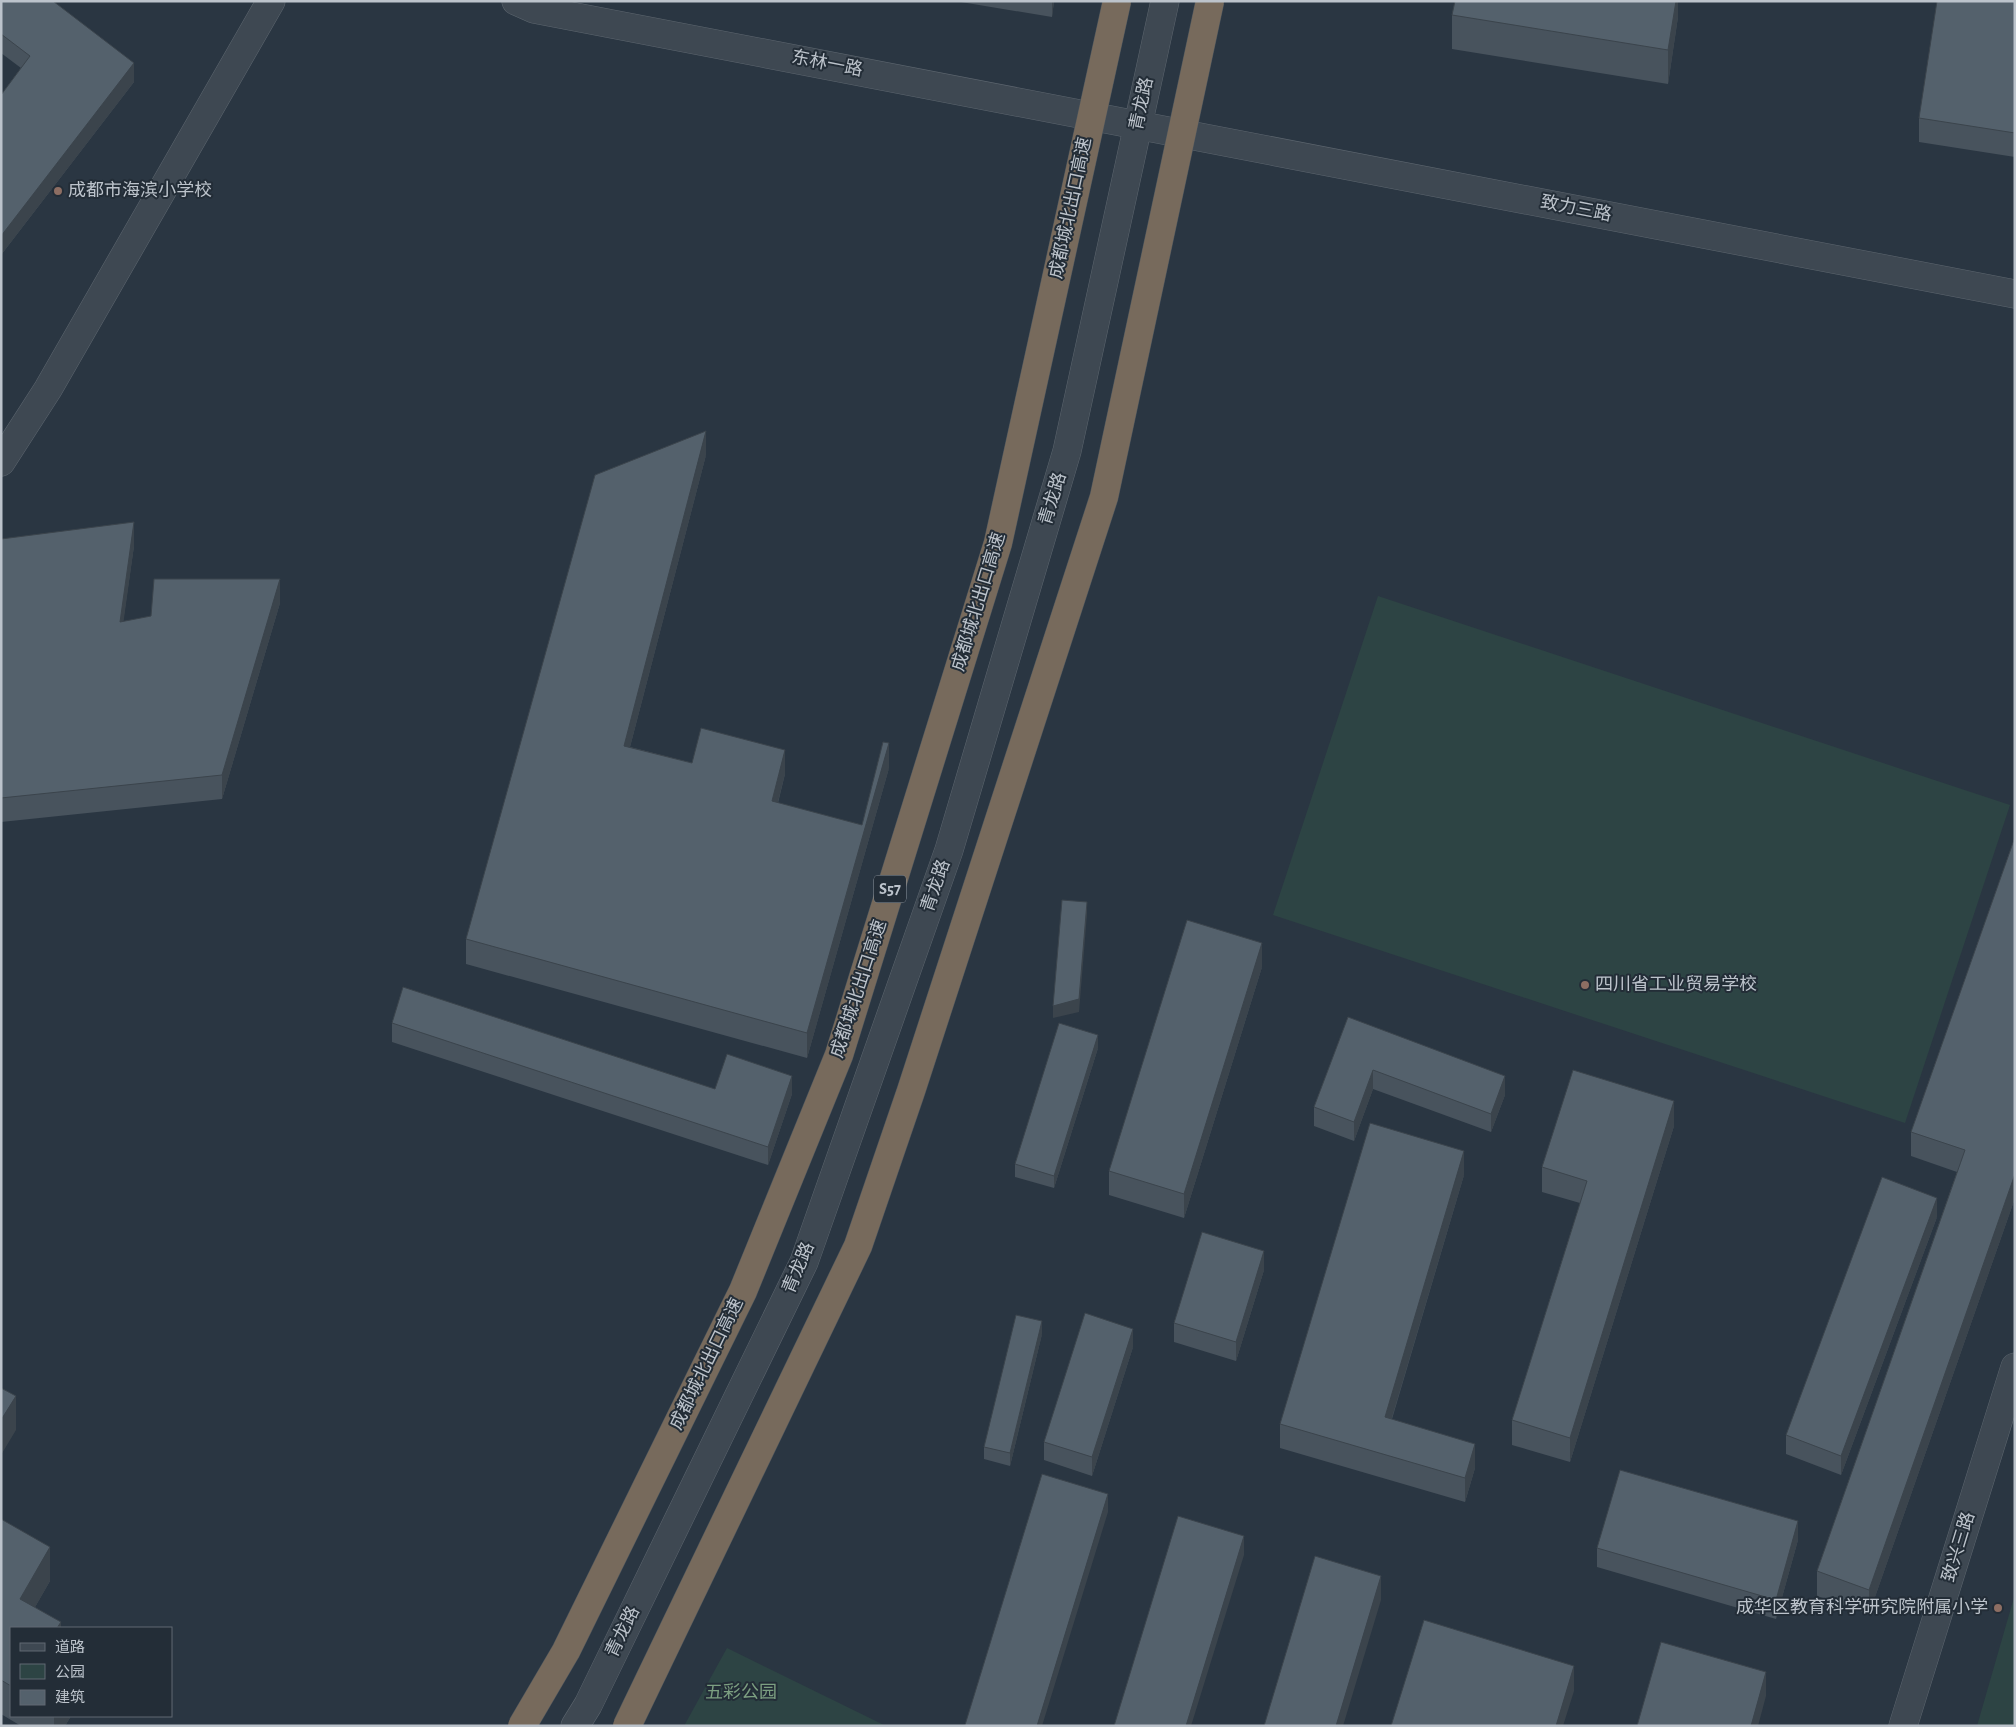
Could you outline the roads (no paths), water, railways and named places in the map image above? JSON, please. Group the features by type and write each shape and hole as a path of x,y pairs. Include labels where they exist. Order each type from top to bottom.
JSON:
{"highway":[{"name":"成都城北出口高速","path":"522,1726 566,1651 743,1291 839,1055 998,543 1117,1"},
{"path":"627,1726 858,1246 908,1100 1104,498 1210,1"}],"street":[{"path":"1,462 48,389 271,1"},
{"name":"东林一路","path":"516,1 534,8 1138,125"},
{"name":"青龙路","path":"575,1726 588,1705 796,1280 811,1243 949,850 1064,460 1165,1"},
{"name":"致力三路","path":"1138,125 2015,294"},
{"name":"致兴三路","path":"1903,1726 2015,1367"}],"place":[{"name":"成都市海滨小学校","path":"58,191"},
{"name":"四川省工业贸易学校","path":"1585,985"},
{"name":"成华区教育科学研究院附属小学","path":"1998,1608"}],"park label":[{"name":"五彩公园","path":"741,1693"}]}
